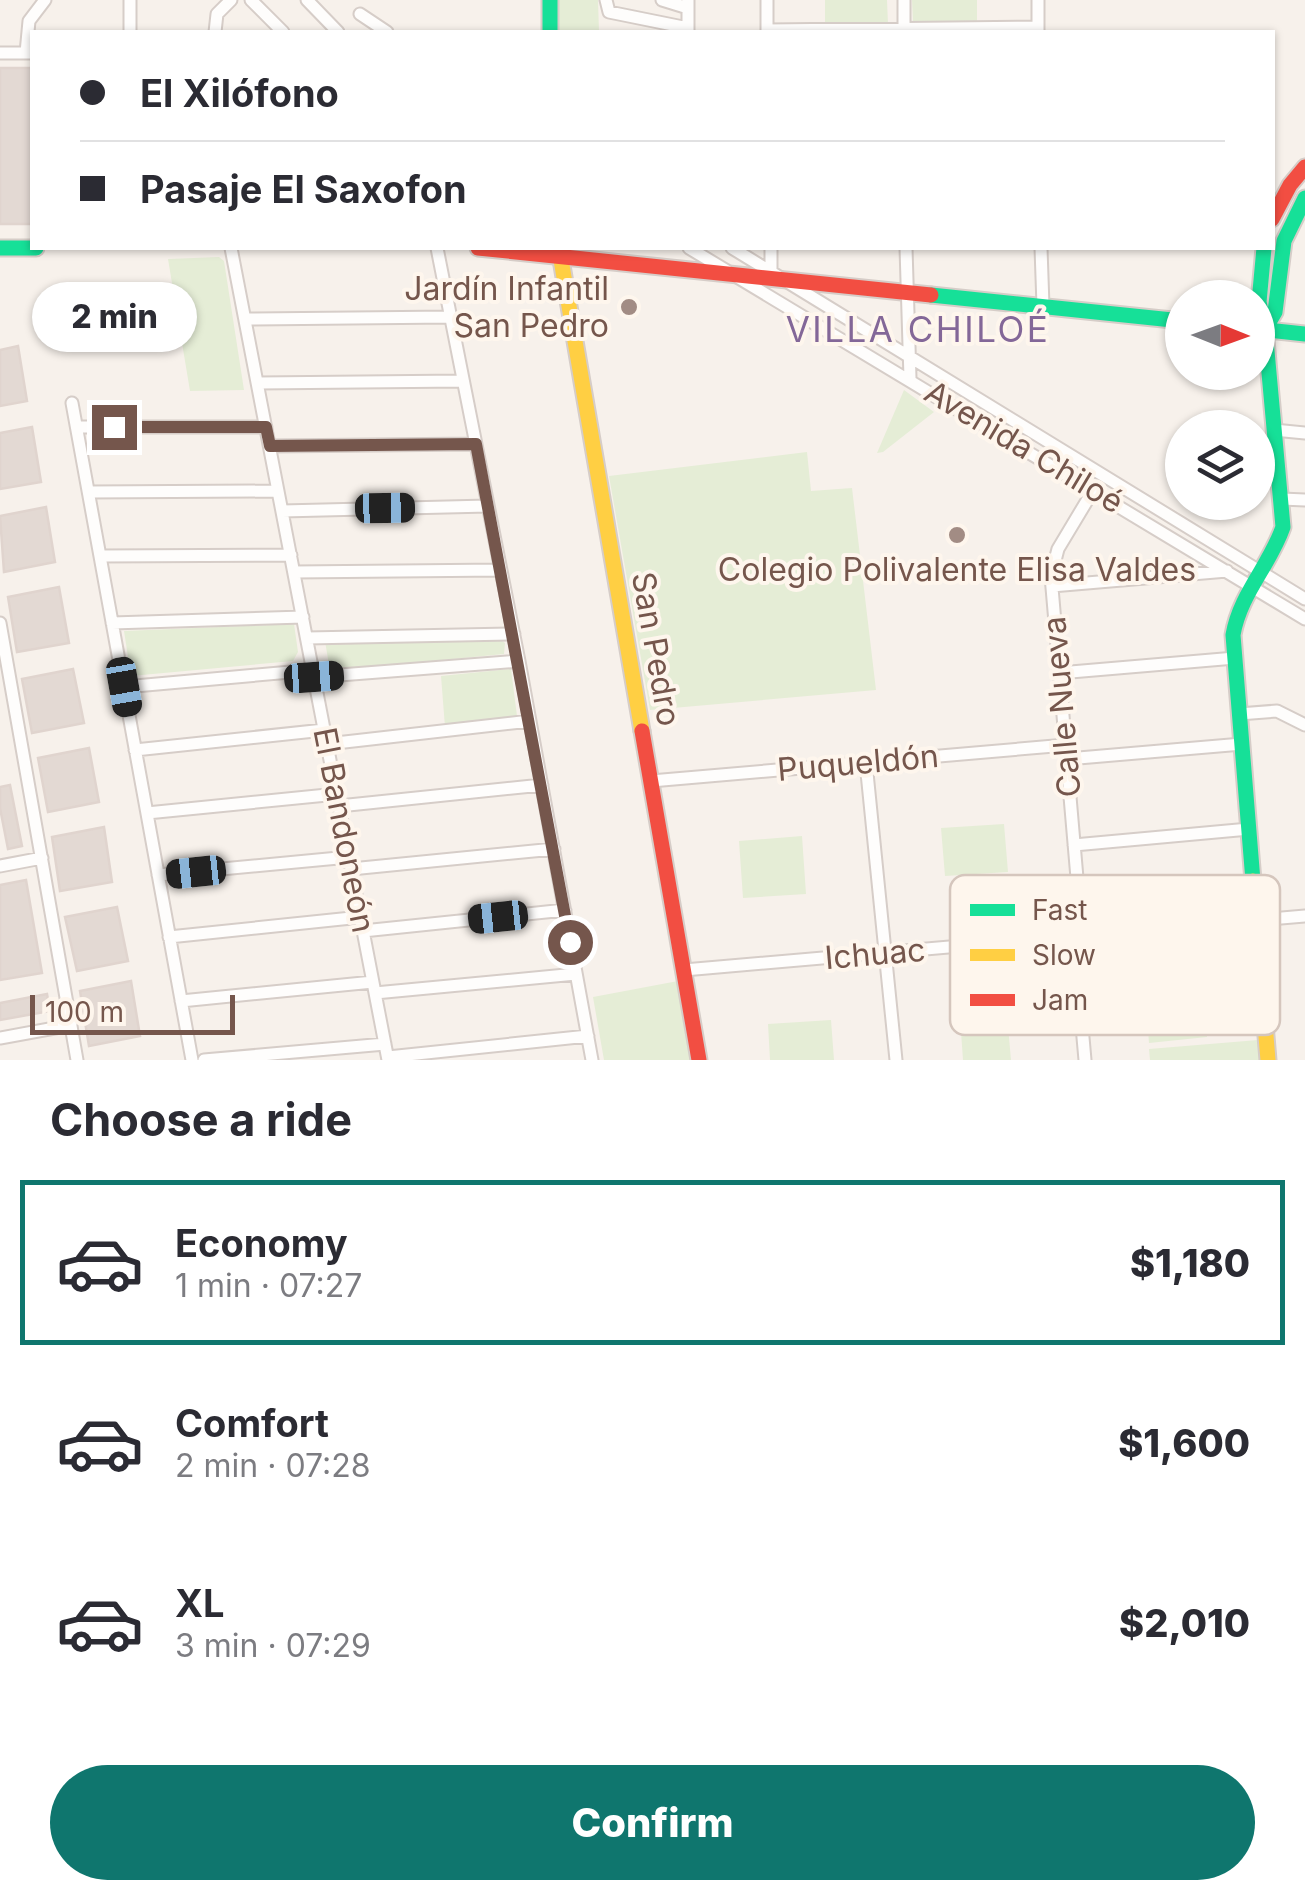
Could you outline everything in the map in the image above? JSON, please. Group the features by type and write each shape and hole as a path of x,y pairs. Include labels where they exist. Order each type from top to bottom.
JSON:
{"street":[{"path":"0,53 29,53 29,21 45,0"},
{"path":"130,0 130,30"},
{"path":"215,30 217,14 231,0"},
{"path":"251,0 280,30"},
{"path":"307,0 336,30"},
{"path":"550,0 550,30"},
{"path":"606,0 610,12 688,30 688,4 662,0"},
{"path":"767,0 768,30"},
{"path":"904,0 904,30 1038,30 1038,0"},
{"path":"360,14 383,30"},
{"path":"1275,214 1305,168"},
{"path":"1275,305 1284,241 1305,198"},
{"path":"0,248 30,248"},
{"name":"El Bandoneón","path":"231,250 387,1053"},
{"path":"436,250 514,634 592,1060"},
{"path":"532,250 1165,319"},
{"name":"Avenida Chiloé","path":"692,250 1228,570 1305,599"},
{"name":"Avenida Chiloé","path":"735,250 908,354 1255,579 1305,619"},
{"path":"770,250 774,275"},
{"path":"906,250 910,378"},
{"path":"1042,250 1043,306"},
{"path":"1261,280 1264,250"},
{"name":"San Pedro","path":"559,251 699,1060"},
{"path":"245,318 450,317"},
{"path":"1275,331 1305,334"},
{"path":"258,384 463,381"},
{"path":"72,403 192,1060"},
{"path":"76,426 266,427"},
{"path":"1275,430 1305,433"},
{"path":"1252,875 1234,624 1281,534 1282,500 1275,439"},
{"path":"270,446 476,444"},
{"name":"Calle Nueva","path":"1075,875 1052,566 1094,489"},
{"path":"88,492 278,491"},
{"path":"1282,500 1305,500"},
{"path":"282,511 488,506"},
{"path":"100,556 291,554"},
{"path":"294,572 501,570"},
{"path":"1052,586 1228,570"},
{"path":"112,623 303,617"},
{"path":"0,623 5,682 42,858 77,1060"},
{"path":"307,638 514,634"},
{"path":"1060,672 1235,658"},
{"path":"124,687 519,662"},
{"path":"1240,714 1277,711 1305,724"},
{"path":"327,744 530,721"},
{"path":"135,750 324,730"},
{"path":"1067,759 1242,744"},
{"name":"Puqueldón","path":"651,781 1066,745"},
{"path":"866,763 896,1060"},
{"path":"147,813 542,785"},
{"path":"1074,845 1248,829"},
{"path":"158,875 554,849"},
{"path":"0,866 42,858"},
{"path":"170,938 565,910"},
{"name":"Ichuac","path":"1280,918 1305,916"},
{"name":"Ichuac","path":"684,970 950,947"},
{"path":"181,1001 576,974"},
{"path":"0,1038 71,1025"},
{"name":"Calle Nueva","path":"1084,1035 1085,1060"},
{"path":"1266,1035 1268,1060"},
{"path":"204,1060 387,1053 588,1036"}],"green space":[{"path":"557,0 598,0 599,30 557,30"},
{"path":"825,0 887,0 888,24 825,24"},
{"path":"912,0 977,0 977,21 913,22"},
{"path":"219,257 224,261 244,390 190,391 168,259"},
{"path":"904,390 934,412 877,453"},
{"path":"807,452 811,491 852,488 876,690 650,710 609,476"},
{"path":"294,624 298,652 293,661 131,676 124,631"},
{"path":"499,639 505,643 504,654 330,671 325,641"},
{"path":"511,669 517,716 445,727 441,676"},
{"path":"1004,824 1008,872 945,876 941,828"},
{"path":"802,836 806,894 743,898 739,841"},
{"path":"678,981 692,1060 604,1060 593,997"},
{"path":"831,1020 834,1060 770,1060 768,1024"},
{"path":"961,1035 1009,1035 1011,1060 963,1060"},
{"path":"1148,1035 1207,1035 1207,1037 1149,1043"},
{"path":"1258,1040 1259,1060 1150,1060 1149,1049"}],"building":[{"path":"0,68 30,68 30,224 0,224"},
{"path":"18,346 27,401 0,406 0,350"},
{"path":"32,427 41,482 0,489 0,433"},
{"path":"46,507 55,562 4,572 0,516"},
{"path":"59,587 69,643 17,652 8,597"},
{"path":"73,669 84,723 32,733 22,679"},
{"path":"89,748 99,802 48,812 38,758"},
{"path":"10,785 22,846 8,849 0,787"},
{"path":"104,827 112,882 60,891 52,837"},
{"path":"26,880 42,973 0,980 0,885"},
{"path":"117,907 128,961 77,971 65,917"},
{"path":"131,981 140,1036 89,1046 80,991"},
{"path":"47,994 50,1011 0,1020 0,1003"}],"traffic: fast":[{"path":"550,0 550,30"},
{"path":"1275,312 1284,241 1305,198"},
{"path":"0,248 30,248"},
{"path":"1253,875 1233,635 1242,606 1283,527 1265,329 1259,302 1264,250"},
{"path":"931,295 1165,319"},
{"path":"1275,331 1305,334"}],"traffic: slow":[{"path":"559,250 642,731"},
{"path":"1266,1035 1268,1060"}],"traffic: jam":[{"path":"1275,213 1305,167"},
{"path":"497,250 931,295"},
{"path":"642,731 699,1060"}],"place":[{"name":"Jardín Infantil San Pedro","path":"629,307"},
{"name":"Colegio Polivalente Elisa Valdes","path":"957,535"}],"district":[{"name":"VILLA CHILOÉ","path":"918,330"}],"route":[{"path":"114,427 266,427 270,446 476,444 570,942"}]}
